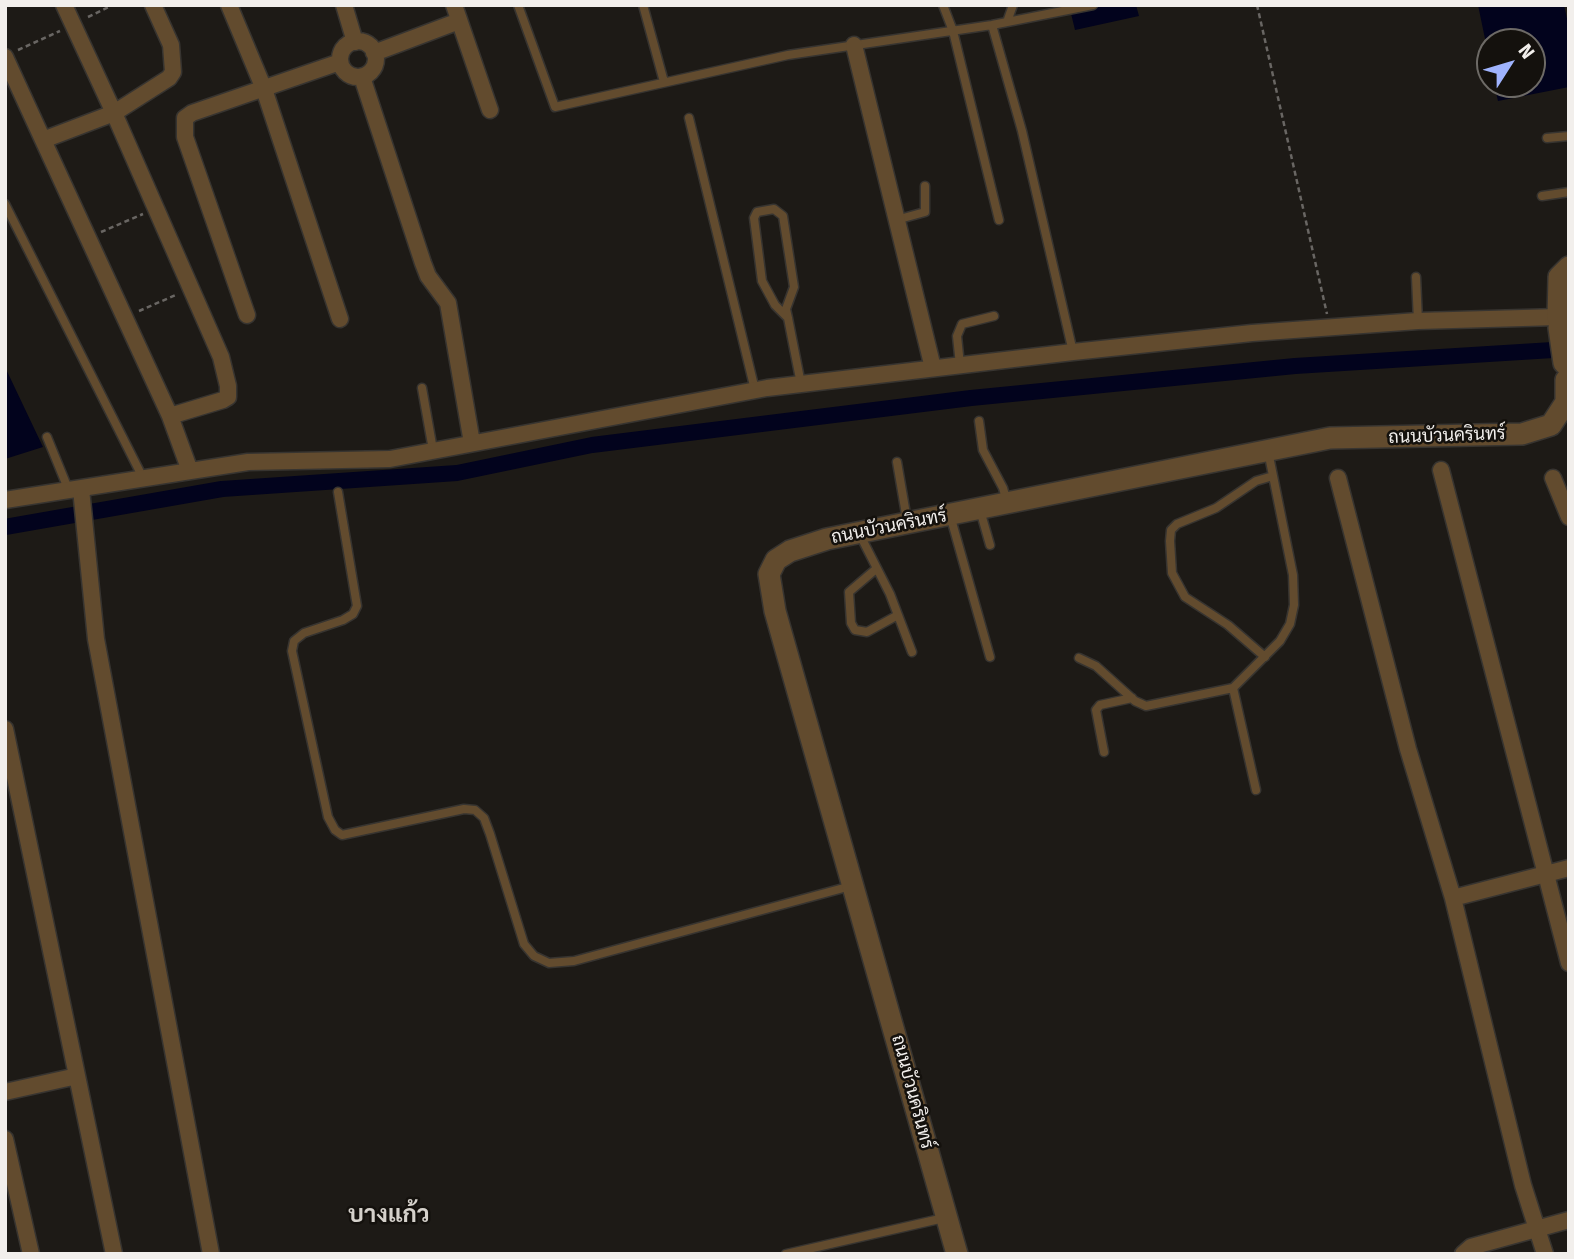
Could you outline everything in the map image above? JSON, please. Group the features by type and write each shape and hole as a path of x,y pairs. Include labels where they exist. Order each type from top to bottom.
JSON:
{"street":[{"path":"64,5 221,357 228,397 170,416"},
{"path":"43,140 114,113 169,78 173,72 171,45 153,5"},
{"path":"229,5 264,89 340,319"},
{"path":"344,5 355,42"},
{"path":"374,53 456,13 489,110"},
{"path":"355,42 366,44 374,53 373,67 362,77 348,74 340,62 343,49 355,42"},
{"path":"854,45 933,368"},
{"path":"11,54 43,140 170,416 190,471"},
{"path":"247,315 183,125 192,113 340,62"},
{"path":"362,77 423,263 428,276 448,303 472,443"},
{"name":"ถนนบัวนครินทร์","path":"957,1254 775,611 769,574 776,560 790,551 859,533 1330,438 1522,434 1551,425 1566,402 1566,375 1559,323 1559,276 1569,267"},
{"path":"5,500 248,462 380,460 755,390 1073,352 1418,321 1559,323"},
{"path":"1441,470 1569,962"},
{"path":"1338,478 1408,749 1453,898 1523,1185 1545,1254"},
{"path":"1553,478 1569,517"},
{"path":"77,490 86,519 89,594 96,639 211,1254"},
{"path":"5,729 114,1254"},
{"path":"1453,898 1569,868"},
{"path":"5,1092 77,1076"},
{"path":"5,1139 31,1254"},
{"path":"1463,1254 1471,1247 1569,1220"}],"lane":[{"path":"518,5 555,107 788,55 992,25 1093,5"},
{"path":"643,5 664,82"},
{"path":"943,5 953,31 999,220"},
{"path":"1007,22 1013,5"},
{"path":"992,25 1022,131 1073,352"},
{"path":"689,118 755,390"},
{"path":"1547,138 1569,135"},
{"path":"896,220 925,212 925,186"},
{"path":"1542,195 1569,192"},
{"path":"5,204 142,477"},
{"path":"788,318 775,305 762,281 754,218 757,212 774,209 783,216 794,287 786,303 801,384"},
{"path":"1416,277 1418,321"},
{"path":"960,365 957,336 962,324 994,316"},
{"path":"422,388 433,450"},
{"path":"979,421 983,450 1003,488 1007,505"},
{"path":"47,437 77,490"},
{"path":"1079,658 1096,666 1132,698 1146,706 1233,688 1265,656 1285,632 1294,605 1293,575 1268,451"},
{"path":"897,462 908,523"},
{"path":"1265,656 1228,625 1185,597 1172,573 1170,541 1171,530 1177,524 1216,508 1256,481 1273,476"},
{"path":"338,492 357,606 353,614 343,620 304,633 295,642 292,652 328,817 335,830 342,835 464,809 475,810 484,818 490,834 524,944 534,956 549,963 574,961 854,885"},
{"path":"980,510 990,545"},
{"path":"950,515 990,657"},
{"path":"859,533 898,615 912,652"},
{"path":"876,569 849,592 851,623 855,630 867,632 898,615"},
{"path":"1233,688 1256,790"},
{"path":"1104,752 1096,710 1100,705 1132,698"},
{"path":"786,1254 947,1218"}],"path":[{"path":"11,54 113,5"},
{"path":"1257,5 1330,327"},
{"path":"87,238 156,208"},
{"path":"124,318 191,288"}],"water":[{"path":"1069,5 1136,5 1139,16 1075,30"},
{"path":"1478,5 1564,5 1569,28 1569,87 1546,92 1546,28 1483,28"},
{"path":"5,367 43,447 5,459"}],"waterway":[{"path":"5,527 222,489 457,473 592,445 971,398 1295,366 1569,349"}],"district":[{"name":"บางแก้ว","path":"389,1215"}]}
